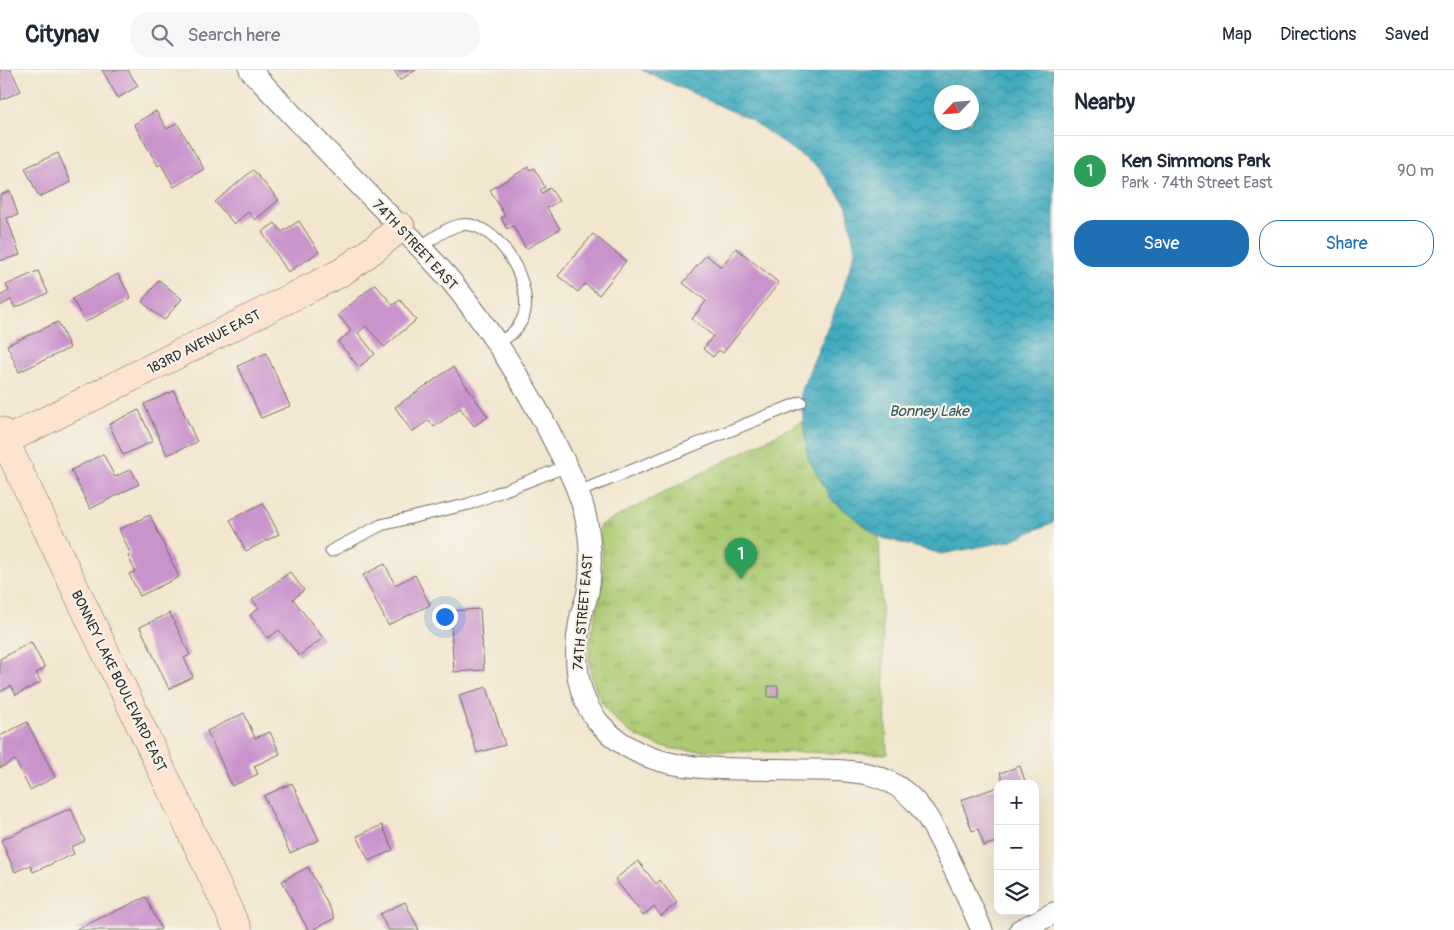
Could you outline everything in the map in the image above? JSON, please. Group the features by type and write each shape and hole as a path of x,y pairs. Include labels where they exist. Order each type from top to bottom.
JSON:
{"street":[{"name":"74TH STREET EAST","path":"250,70 451,281 498,344 525,386 567,466 587,519 590,567 588,591 580,618 577,656 578,677 582,696 599,723 622,743 660,762 685,767 849,771 882,777 895,784 918,805 929,820 954,868 982,930"},
{"name":"183RD AVENUE EAST","path":"2,439 342,272 400,227"},
{"name":"BONNEY LAKE BOULEVARD EAST","path":"2,439 238,930"},
{"path":"1020,930 1054,913"}],"lane":[{"path":"420,247 443,232 460,225 481,228 503,246 517,268 526,296 523,319 514,332 498,344"},
{"path":"578,492 801,402"},
{"path":"331,551 381,525 469,504 567,466"}],"green space":[{"path":"803,421 808,458 832,500 879,537 887,754 683,750 663,747 645,740 615,720 604,706 596,689 591,671 589,651 592,628 600,598 602,575 602,550 599,526"}],"water":[{"name":"Bonney Lake","path":"642,70 1054,70 1054,522 1009,541 942,554 879,537 832,500 808,458 800,393 841,296 855,251 847,206 819,168 751,120"}],"building":[{"path":"0,70 11,70 21,91 1,100"},
{"path":"102,70 128,70 138,86 118,98"},
{"path":"394,70 416,70 400,80"},
{"path":"156,111 167,129 177,123 204,169 174,187 161,164 158,166 134,124"},
{"path":"58,153 71,182 39,197 25,168"},
{"path":"528,167 530,170 534,168 545,187 540,190 542,193 550,188 559,201 547,208 560,229 526,249 513,226 507,229 501,218 505,216 490,190"},
{"path":"253,170 279,200 255,220 248,212 234,224 215,202"},
{"path":"10,191 18,215 7,218 20,255 0,261 0,195"},
{"path":"299,221 319,252 288,272 262,232 275,223 282,232"},
{"path":"593,234 626,261 599,295 585,284 578,292 558,276"},
{"path":"736,248 779,283 723,353 719,350 713,357 703,349 713,336 692,319 706,301 683,283 706,255 721,267"},
{"path":"38,271 48,293 15,308 11,300 0,306 0,296 9,291 6,285"},
{"path":"118,274 131,298 85,322 72,299"},
{"path":"159,280 182,299 164,320 142,302"},
{"path":"375,284 393,305 400,300 416,320 384,347 366,326 358,333 375,354 359,367 338,342 351,331 338,315"},
{"path":"58,322 70,348 19,372 7,345"},
{"path":"266,353 290,406 261,418 238,366"},
{"path":"453,367 488,417 474,426 460,408 434,427 429,420 412,432 395,407"},
{"path":"174,391 197,442 167,455 144,404"},
{"path":"139,410 153,441 123,455 109,424"},
{"path":"103,454 115,477 131,469 139,484 90,509 71,470"},
{"path":"263,503 279,534 246,551 230,520"},
{"path":"150,515 179,577 140,596 129,574 135,571 128,556 131,555 119,529"},
{"path":"385,564 395,585 415,575 430,605 388,625 363,575"},
{"path":"290,572 304,590 293,599 323,638 299,656 279,630 268,638 250,615 259,608 252,600"},
{"path":"480,609 484,670 454,672 450,611"},
{"path":"170,613 190,655 184,658 193,677 169,689 140,627"},
{"path":"31,642 45,668 36,673 41,682 16,695 11,686 0,692 0,659"},
{"path":"768,686 778,686 778,697 768,697"},
{"path":"487,687 505,745 477,753 459,695"},
{"path":"244,713 255,738 270,732 280,754 254,766 258,774 232,786 207,731"},
{"path":"27,722 55,777 30,790 15,760 0,768 0,736"},
{"path":"1020,766 1025,780 1003,780 1000,773"},
{"path":"292,783 319,840 290,853 264,796"},
{"path":"994,788 994,842 984,846 978,829 972,831 961,800"},
{"path":"71,808 85,841 71,847 74,854 33,872 30,865 15,872 1,840"},
{"path":"382,825 393,850 369,861 357,836"},
{"path":"638,861 656,884 660,880 677,903 661,916 654,907 643,915 615,879"},
{"path":"308,867 335,918 312,930 308,930 282,881"},
{"path":"146,897 161,929 159,930 75,930"},
{"path":"405,902 419,930 388,930 380,914"}],"place":[{"name":"Ken Simmons Park","path":"741,579"}]}
